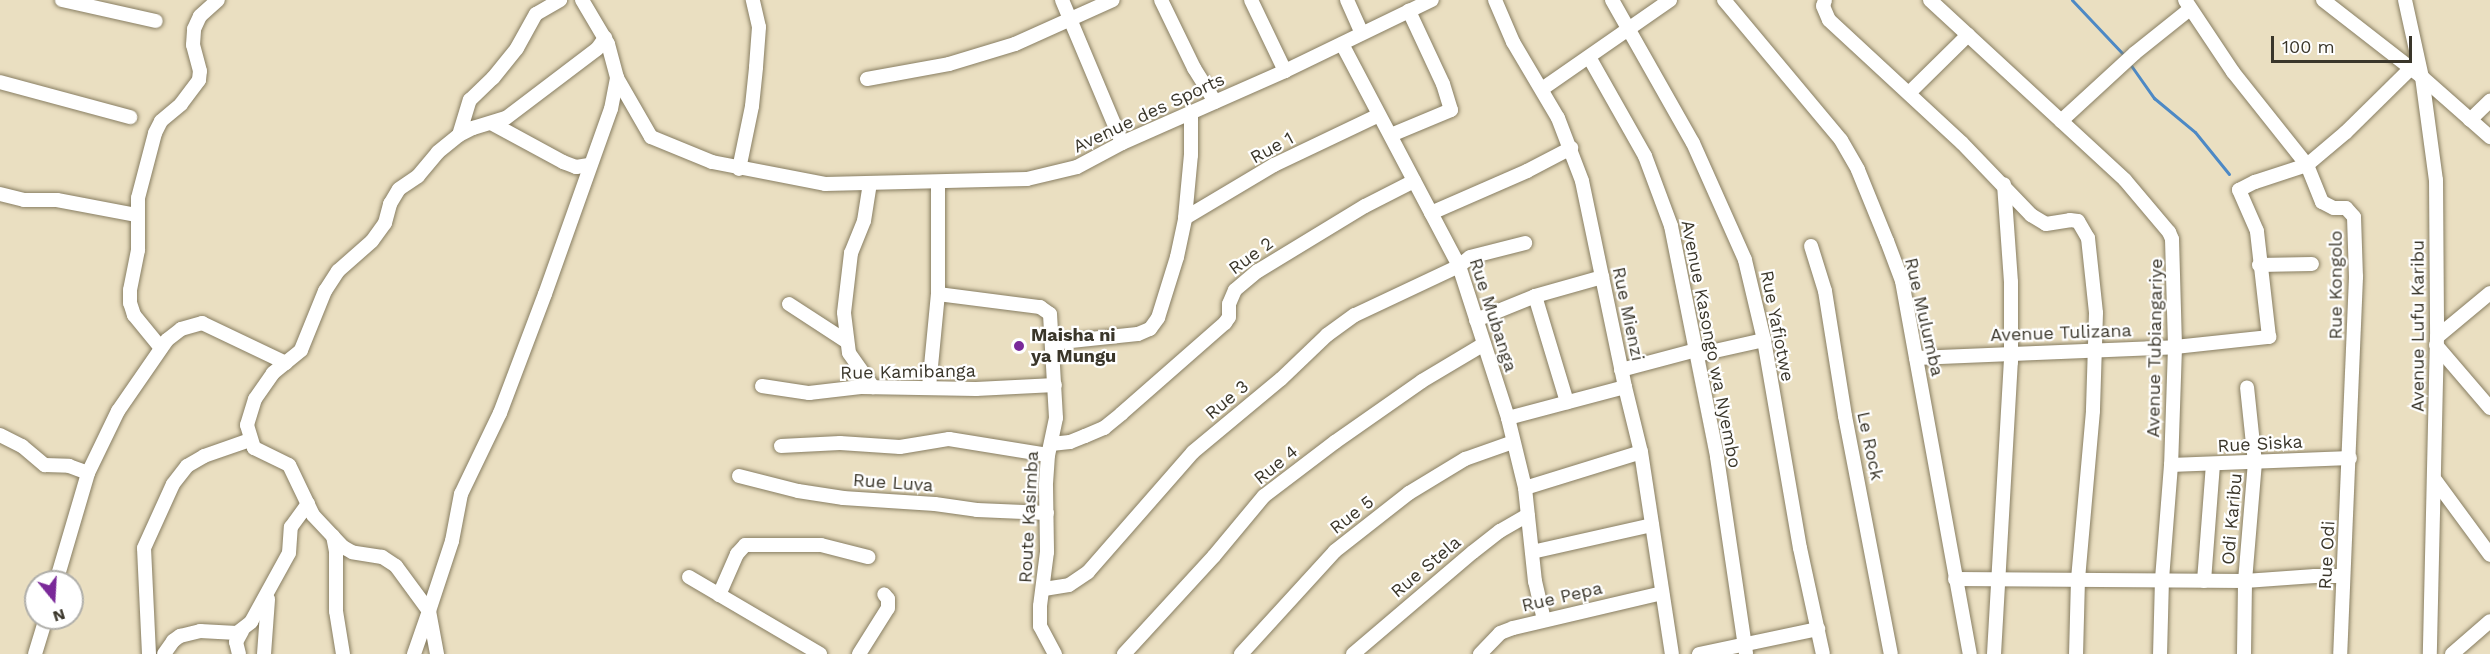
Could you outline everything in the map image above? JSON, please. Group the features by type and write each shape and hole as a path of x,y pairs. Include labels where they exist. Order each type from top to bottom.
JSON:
{"street":[{"path":"62,0 156,21"},
{"path":"161,348 134,315 130,303 130,290 138,250 136,215 138,198 155,133 161,121 181,104 199,80 200,71 193,45 196,21 218,0"},
{"path":"459,135 470,100 493,78 517,48 536,14 560,0"},
{"path":"414,654 452,541 461,494 500,413 611,109 617,78 614,60 605,38 582,0"},
{"path":"739,169 752,106 756,68 759,27 753,0"},
{"path":"1062,0 1122,143"},
{"path":"867,79 949,64 1015,44 1113,0"},
{"path":"1161,0 1194,68 1215,102"},
{"path":"1251,0 1285,71"},
{"path":"1347,0 1362,33"},
{"name":"Avenue des Sports","path":"617,78 651,137 712,162 739,169 825,184 938,183 1027,178 1077,167 1122,143 1342,45 1432,0"},
{"name":"Rue Mienzi","path":"1495,0 1513,42 1542,88 1571,147 1582,181 1621,370 1641,452 1672,654"},
{"name":"Rue Yafiotwe","path":"1612,0 1693,143 1736,236 1750,276 1823,654"},
{"path":"1542,88 1670,0"},
{"name":"Rue Mulumba","path":"1724,0 1841,140 1858,170 1902,281 1970,654"},
{"path":"1826,0 1823,6 1829,20 1909,93 2004,184 2040,222 2052,225 2070,220 2078,221 2084,227 2092,257 2096,314 2093,411 2078,579 2076,654"},
{"name":"Avenue Tubiangariye","path":"1930,0 2125,180 2169,231 2174,249 2175,347 2160,654"},
{"path":"2323,0 2416,73 2490,137"},
{"name":"Avenue Lufu Karibu","path":"2405,0 2436,180 2437,341 2430,654"},
{"path":"2061,121 2187,4"},
{"name":"Rue Kongolo","path":"2187,4 2233,72 2307,165 2322,202 2334,208 2346,208 2354,217 2356,277 2350,458"},
{"path":"1391,135 1451,110 1443,84 1409,11"},
{"path":"1909,93 1968,35"},
{"path":"437,654 429,611 396,566 382,557 352,552 343,547 313,515 289,465 254,448 247,425 255,399 273,373 301,350 325,291 338,271 372,241 385,223 394,195 418,176 438,152 459,135 473,128 506,118 597,49 605,38"},
{"name":"Rue Mubanga","path":"1342,45 1459,266 1508,418 1525,488 1532,552 1544,620"},
{"name":"Avenue Kasongo wa Nyembo","path":"1589,57 1645,156 1671,226 1717,457 1745,649"},
{"path":"2307,165 2416,73"},
{"path":"0,82 129,117"},
{"path":"2470,120 2490,101"},
{"path":"1052,343 1138,334 1150,329 1161,308 1185,218 1191,155 1191,113"},
{"name":"Rue 1","path":"1185,218 1274,165 1379,115"},
{"path":"492,124 564,162 576,167 590,165"},
{"path":"1431,213 1527,171 1571,147"},
{"name":"Avenue Tulizana","path":"1916,358 2012,352 2175,347 2269,337 2259,265 2257,231 2239,190 2255,182 2307,165"},
{"name":"Rue 2","path":"782,446 840,443 900,447 949,439 1050,450 1086,436 1104,428 1225,323 1229,318 1229,304 1235,291 1258,271 1345,218 1414,181"},
{"path":"870,183 864,221 850,253 844,313 849,353 873,387"},
{"path":"930,387 938,294 938,183"},
{"path":"1994,654 2012,352 2012,282 2004,184"},
{"path":"0,194 24,200 57,200 136,215"},
{"name":"Rue 3","path":"1044,588 1069,585 1088,572 1193,452 1281,379 1327,335 1355,315 1459,266 1470,257 1525,243"},
{"name":"Le Rock","path":"1811,246 1825,291 1845,416 1891,654"},
{"path":"2259,265 2312,264"},
{"path":"1476,320 1535,296 1602,277"},
{"path":"2490,293 2437,341 2490,408"},
{"name":"Route Kasimba","path":"938,294 1040,307 1050,314 1056,418 1050,450 1047,552 1040,626 1055,654"},
{"path":"1535,296 1567,402"},
{"path":"789,304 846,342"},
{"path":"60,570 88,473 118,411 161,348 181,329 202,323 286,363"},
{"path":"1621,370 1764,340"},
{"name":"Rue 4","path":"1124,654 1214,556 1264,496 1335,442 1422,381 1484,344"},
{"name":"Rue Kamibanga","path":"762,386 808,393 873,387 976,389 1055,385"},
{"path":"1508,418 1625,387"},
{"name":"Odi Karibu","path":"2244,654 2245,582 2255,463 2247,387"},
{"path":"0,435 22,446 45,465 69,466 88,473"},
{"path":"149,654 144,548 168,494 187,466 204,456 250,440"},
{"name":"Rue 5","path":"1241,654 1335,551 1400,500 1465,459 1513,442"},
{"path":"1525,488 1641,452"},
{"name":"Rue Siska","path":"2171,465 2350,458"},
{"name":"Rue Odi","path":"2340,654 2350,458"},
{"path":"2204,581 2213,465"},
{"name":"Rue Luva","path":"740,476 798,491 843,498 935,504 977,510 1047,513"},
{"path":"2435,480 2490,555"},
{"path":"239,654 236,642 268,594 289,553 291,527 308,504"},
{"name":"Rue Stela","path":"1353,654 1482,544 1528,514"},
{"path":"1532,552 1652,525"},
{"path":"333,536 336,552 336,611 343,654"},
{"path":"719,595 737,554 745,545 812,544 868,557"},
{"path":"1955,579 2162,579 2245,582 2343,576"},
{"path":"689,577 820,654"},
{"name":"Rue Pepa","path":"1480,654 1500,633 1544,620 1662,593"},
{"path":"264,654 268,594"},
{"path":"859,654 888,608 888,599 884,594"},
{"path":"2452,654 2490,621"},
{"path":"1700,654 1745,649 1818,629"},
{"path":"35,654 42,630"},
{"path":"164,654 173,641 200,631 232,634 242,631"}],"waterway":[{"path":"2072,0 2125,56"},
{"path":"2130,64 2154,98 2195,132 2229,174"}],"place":[{"name":"Maisha ni ya Mungu","path":"1019,346"}]}
